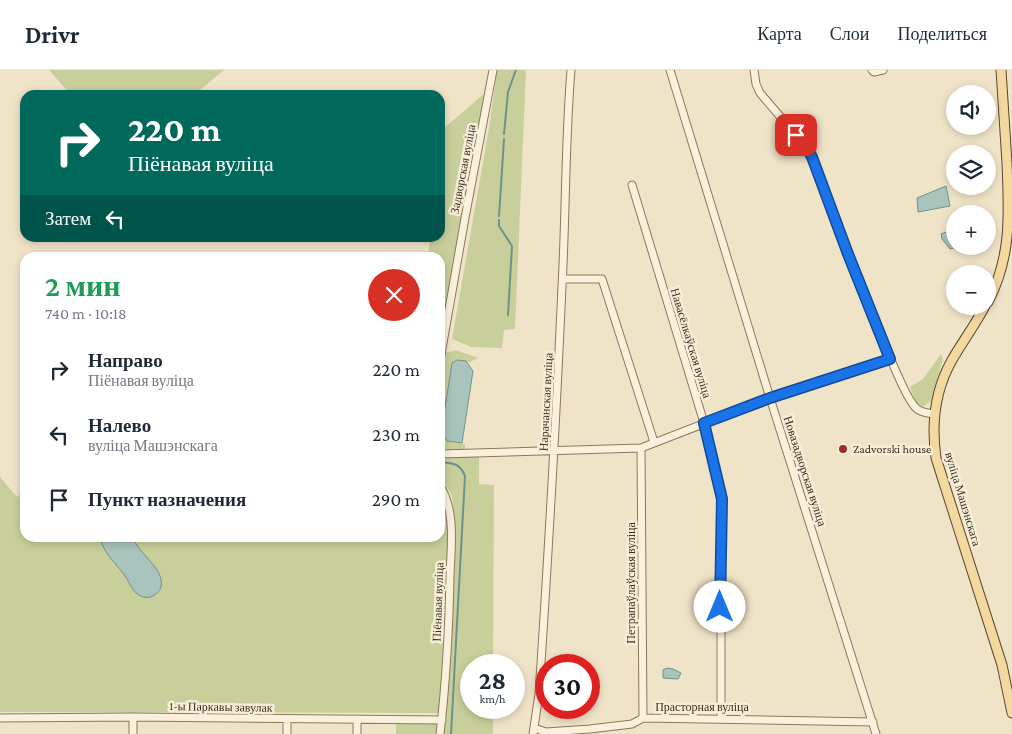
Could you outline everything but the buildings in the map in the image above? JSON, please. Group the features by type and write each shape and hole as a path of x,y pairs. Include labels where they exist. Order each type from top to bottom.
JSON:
{"main road":[{"path":"996,284 1004,262 1009,227 1001,70"},
{"name":"вуліца Машэнскага","path":"980,315 943,379 934,414 934,441 936,458 1002,665 1012,713"}],"street":[{"name":"Задворская вуліца","path":"445,330 464,218 493,70"},
{"name":"Нарачанская вуліца","path":"534,731 540,685 555,451 563,279 566,152 571,70"},
{"name":"Новазадворская вуліца","path":"670,70 770,398 876,734"},
{"path":"754,70 756,84 760,93 812,157 890,359 910,400 916,409 924,413 934,414"},
{"path":"872,70 874,72 883,70"},
{"name":"Навасёлкаўская вуліца","path":"632,185 704,423 722,499 721,718"},
{"path":"563,279 602,280 654,442"},
{"path":"445,454 641,448 770,398 890,359"},
{"name":"Петрапаўлаўская вуліца","path":"641,448 643,718"},
{"name":"Піёнавая вуліца","path":"440,734 450,615 451,548 449,511 445,493"},
{"path":"133,717 133,734"},
{"name":"1-ы Паркавы завулак","path":"0,718 133,717 442,720"},
{"name":"Прасторная вуліца","path":"534,731 590,729 632,724 643,718 873,722"},
{"path":"287,719 287,734"},
{"path":"357,719 357,734"}],"green space":[{"path":"49,70 224,70 200,90 67,90"},
{"path":"497,70 526,70 515,329 504,330 502,348 471,347 452,339 489,128"},
{"path":"485,93 445,319 445,252 429,252 430,242 445,242 445,127"},
{"path":"456,350 478,358 470,362 457,360 447,441 465,444 465,449 445,449 445,353"},
{"path":"941,354 943,359 931,401 922,407 913,396 910,387 923,379"},
{"path":"479,456 479,484 494,485 493,654 460,654 460,719 493,719 493,734 444,734 456,540 452,495 445,484 445,457"},
{"path":"0,477 17,497 20,494 20,542 445,542 445,513 448,538 447,589 439,713 0,712"},
{"path":"396,722 438,722 437,734 396,734"}],"water":[{"path":"946,186 946,195 948,195 950,205 918,212 917,198"},
{"path":"946,232 946,244 942,239 941,234"},
{"path":"457,360 466,361 473,371 462,443 447,441 445,438 445,408 452,363"},
{"path":"101,542 135,542 159,574 161,583 158,592 148,597 137,593 107,554"},
{"path":"667,668 681,673 678,679 663,678 663,670"}],"waterway":[{"path":"504,134 508,92 516,70"},
{"path":"499,216 504,139"},
{"path":"499,220 499,226 512,246 508,315"},
{"path":"445,462 452,463 461,468 465,476 451,734"}],"place":[{"name":"Zadvorski house","path":"843,449"}],"route":[{"path":"720,607 722,499 704,423 770,398 890,359 812,157 796,135"}]}
